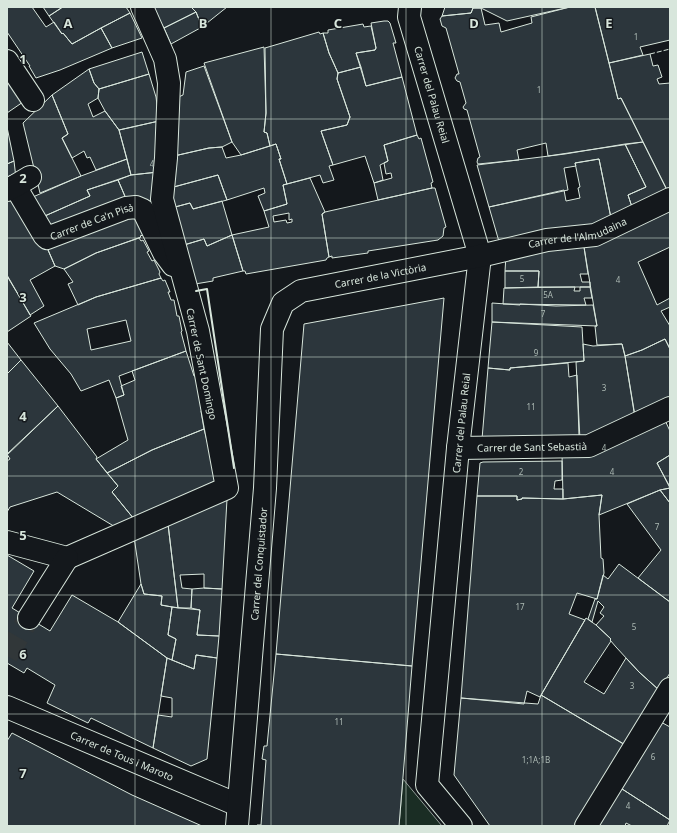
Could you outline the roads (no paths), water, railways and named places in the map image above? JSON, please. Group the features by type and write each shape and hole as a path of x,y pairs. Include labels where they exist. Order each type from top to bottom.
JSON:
{"street":[{"name":"Carrer de Sant Domingo","path":"67,558 227,488 198,331 162,199 170,82 165,58 142,7"},
{"name":"Carrer del Palau Reial","path":"410,12 480,256 458,448 427,785 461,826"},
{"path":"7,61 33,100"},
{"name":"Carrer de Ca'n Pisà","path":"17,184 46,238 126,208 136,207 143,210 164,253 183,277"},
{"name":"Carrer de l'Almudaina","path":"480,256 547,240 595,235 670,199"},
{"name":"Carrer de la Victòria","path":"283,303 301,291 480,256"},
{"name":"Carrer del Conquistador","path":"237,816 265,488 272,329 283,303"},
{"name":"Carrer de Sant Sebastià","path":"458,448 589,446 670,408"},
{"path":"7,542 67,558 29,618"},
{"path":"586,826 670,689"},
{"name":"Carrer de Tous i Maroto","path":"7,706 237,816"}],"tunnel":[{"path":"7,656 29,618"}]}
